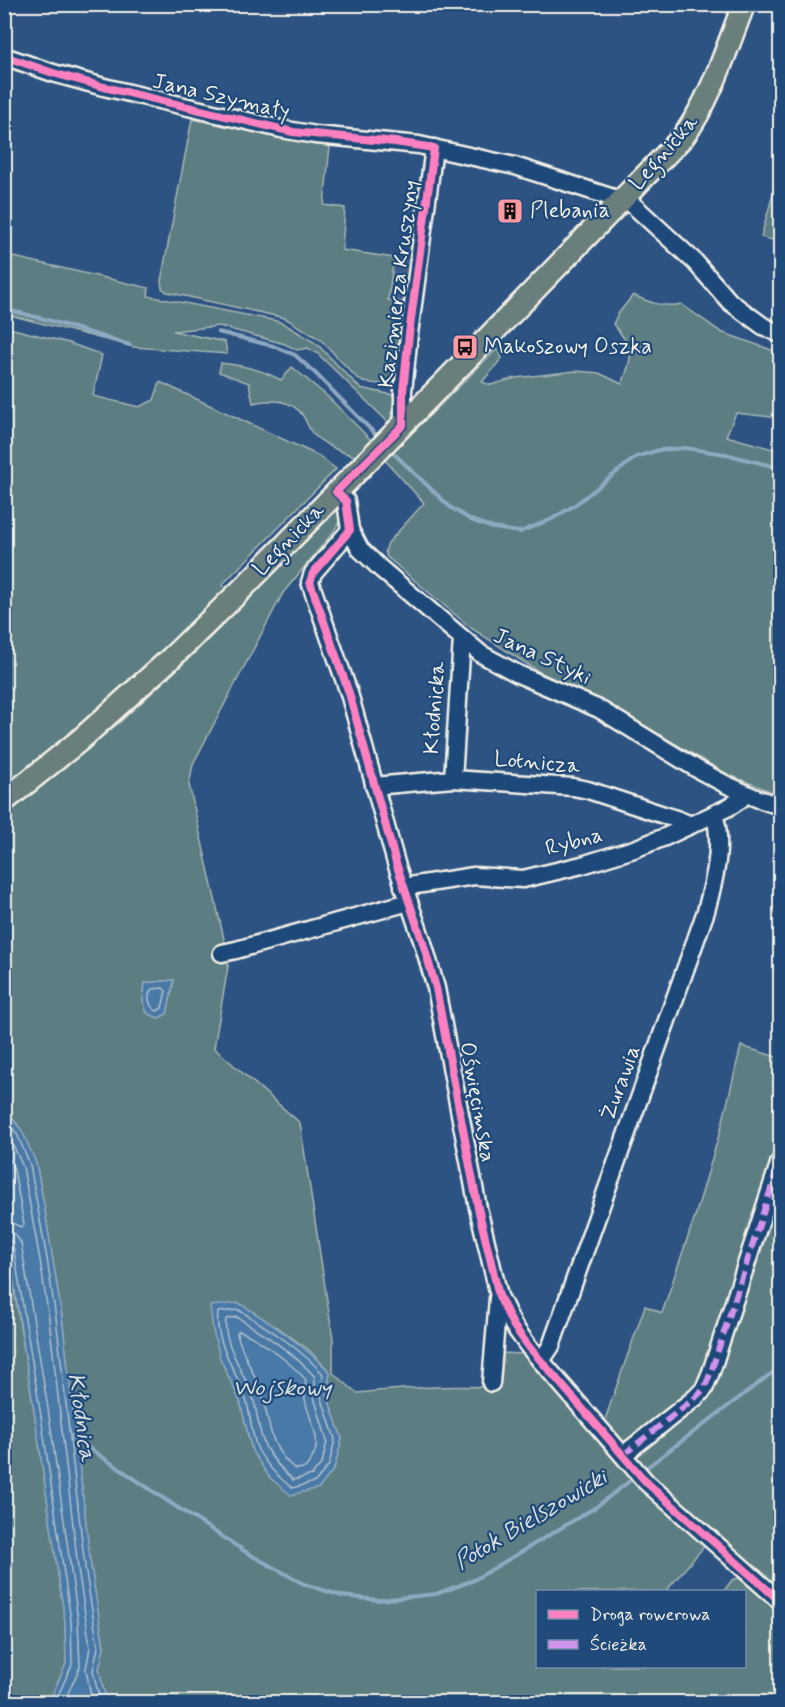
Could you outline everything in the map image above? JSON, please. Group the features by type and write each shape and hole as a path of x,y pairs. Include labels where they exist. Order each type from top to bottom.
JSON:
{"main road":[{"name":"Legnicka","path":"4,801 80,740 146,682 239,592 683,137 708,96 744,4"}],"street":[{"name":"Jana Szymały","path":"4,56 104,87 293,132 395,142 515,166 632,204 695,262 730,302 763,326 780,334"},
{"name":"Kazimierza Kruszyny","path":"400,428 409,334 434,148"},
{"name":"Jana Styki","path":"336,492 345,501 350,530 357,545 481,654 599,709 696,769 744,794 780,806"},
{"name":"Oświęcimska","path":"350,530 313,573 310,582 343,674 406,895 431,966 478,1208 503,1306 520,1336 646,1482 780,1601"},
{"name":"Kłodnicka","path":"453,779 462,639"},
{"name":"Lotnicza","path":"374,786 453,779 580,788 691,825"},
{"name":"Rybna","path":"222,953 474,876 528,878 582,865 634,849 691,825 735,803 744,794"},
{"name":"Żurawia","path":"541,1361 551,1346 706,911 716,867 718,828 714,814"},
{"path":"628,1462 704,1389 780,1161"},
{"name":"Oświęcimska","path":"491,1383 498,1305 496,1282"},
{"path":"495,1342 505,1343 520,1336"}],"shaded area":[{"path":"394,258 412,260 407,303 388,300"}],"green space":[{"path":"192,119 314,145 330,146 324,205 345,208 342,250 394,258 388,300 407,303 395,386 363,382 321,340 285,318 167,292 162,288 161,281"},
{"path":"780,169 780,242 761,237"},
{"path":"5,255 149,288 148,296 277,321 317,344 360,388 393,395 390,424 317,353 308,348 297,350 285,344 219,326 173,331 225,342 227,354 134,347 5,314"},
{"path":"633,295 656,304 681,304 721,332 780,353 780,418 736,413 726,436 780,451 780,794 727,774 626,715 538,671 471,628 387,557 385,551 388,543 424,503 385,460 497,349 502,358 482,382 491,385 515,378 576,371 599,373 622,384 629,365 630,352 625,340 613,324"},
{"path":"5,327 69,343 102,355 93,396 139,407 154,400 160,382 319,456 336,469 222,585 227,590 174,642 91,717 5,787"},
{"path":"221,363 252,368 281,380 292,367 327,396 374,443 359,457 335,449 313,434 301,413 291,405 272,401 253,403 249,383 219,372"},
{"path":"336,511 340,515 334,531 283,593 193,764 189,785 229,961 214,1048 300,1123 333,1339 333,1373 357,1393 444,1387 495,1388 501,1353 524,1354 531,1358 707,1543 667,1590 536,1590 536,1668 746,1668 746,1590 725,1590 732,1580 738,1578 780,1611 780,1702 108,1702 99,1669 104,1647 91,1567 62,1317 44,1205 36,1163 22,1131 5,1107 4,814 119,723 195,653","holes":["174,980 167,1014 158,1018 147,1013 143,1001 145,983","276,1326 309,1350 330,1372 327,1395 342,1439 334,1469 319,1487 291,1495 252,1451 240,1401 220,1358"]},
{"path":"741,1046 780,1058 780,1143 705,1379 626,1448 603,1425 645,1306 662,1313 696,1213 722,1125"},
{"path":"780,1173 780,1600 652,1476 633,1453 707,1397"},
{"path":"4,1228 65,1621 66,1664 49,1702 5,1702"}],"water":[{"path":"174,980 167,1014 158,1018 147,1013 143,1001 145,983"},
{"path":"4,1107 22,1131 36,1163 44,1205 62,1317 91,1567 104,1647 99,1669 108,1702 49,1702 66,1664 65,1621 5,1228"},
{"name":"Wojskowy","path":"239,1303 287,1335 330,1372 327,1395 342,1439 334,1469 319,1488 291,1495 270,1478 252,1451 240,1401 220,1358 210,1306"}],"waterway":[{"path":"4,309 130,345"},
{"path":"218,332 273,346 295,355 380,439"},
{"path":"389,449 450,507 471,520 493,528 520,532 552,519 575,505 636,457 659,450 685,448 725,454 780,468"},
{"name":"Potok Bielszowicki","path":"642,1471 780,1367"},
{"name":"Potok Bielszowicki","path":"71,1436 249,1554 304,1584 342,1596 379,1600 436,1594 474,1580 596,1507 636,1476"}],"marked path":[{"path":"623,1455 704,1389 780,1161"}],"cycle path":[{"path":"4,56 104,87 293,132 434,148 409,334 403,391 403,425 336,492 346,501 350,530 313,573 310,582 349,693 396,863 436,988 478,1208 499,1296 513,1325 529,1347 646,1482 780,1601"}],"place":[{"name":"Plebania","path":"510,211"},
{"name":"Makoszowy Oszka","path":"465,347"}],"water label":[{"name":"Kłodnica","path":"81,1417"}]}
